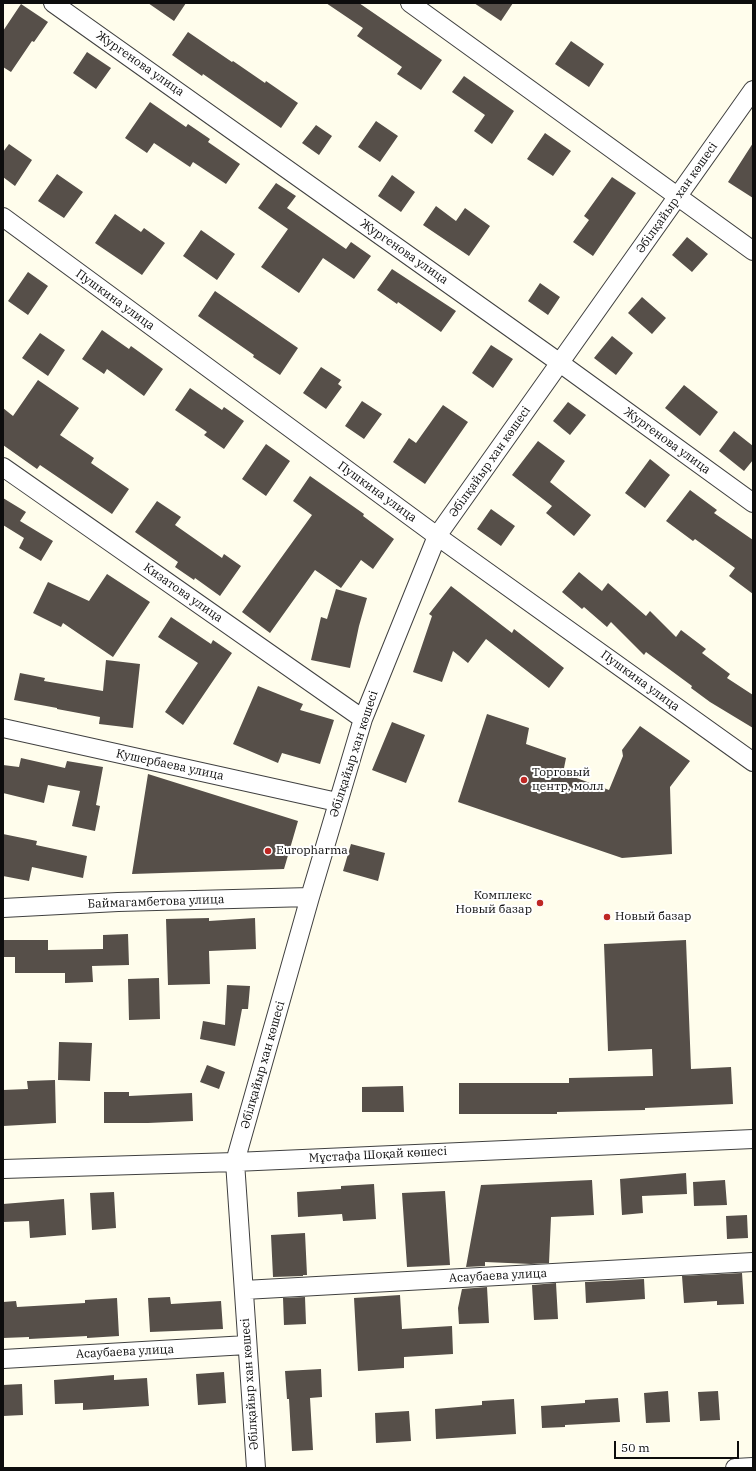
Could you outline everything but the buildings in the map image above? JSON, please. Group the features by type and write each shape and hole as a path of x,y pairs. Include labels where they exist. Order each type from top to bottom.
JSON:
{"street":[{"name":"Жургенова улица","path":"53,3 560,363 753,503"},
{"path":"410,3 753,250"},
{"name":"Әбілқайыр хан көшесі","path":"256,1468 235,1162 337,802 363,719 437,536 753,90"},
{"name":"Пушкина улица","path":"3,217 437,536 753,762"},
{"name":"Кизатова улица","path":"3,467 363,719"},
{"name":"Кушербаева улица","path":"3,728 337,802"},
{"name":"Баймагамбетова улица","path":"3,908 118,902 310,897"},
{"name":"Мұстафа Шоқай көшесі","path":"3,1169 235,1162 753,1139"},
{"name":"Асаубаева улица","path":"244,1290 753,1262"},
{"name":"Асаубаева улица","path":"3,1359 247,1345"},
{"path":"735,1468 753,1467"}],"place":[{"name":"Торговый центр, молл","path":"524,780"},
{"name":"Europharma","path":"268,851"},
{"name":"Комплекс Новый базар","path":"540,903"},
{"name":"Новый базар","path":"607,917"}]}
